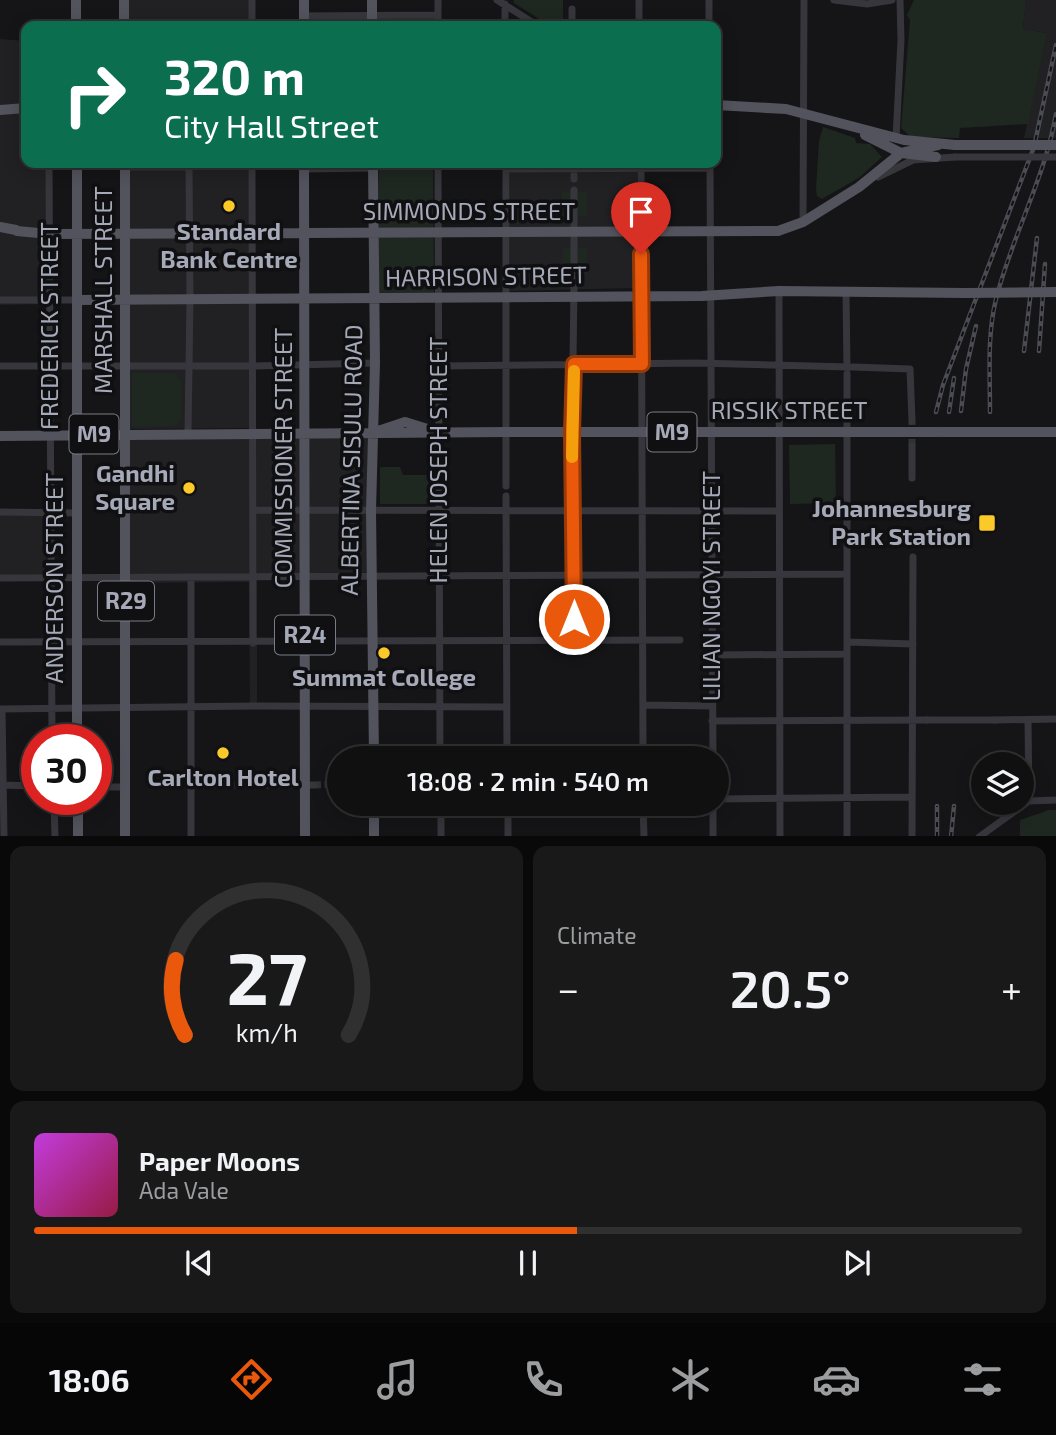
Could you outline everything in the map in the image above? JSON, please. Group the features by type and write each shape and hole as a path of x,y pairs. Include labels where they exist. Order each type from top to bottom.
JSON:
{"main road":[{"path":"76,0 76,21"},
{"path":"124,0 124,21"},
{"path":"304,0 304,21"},
{"path":"372,0 372,21"},
{"path":"721,106 765,107 805,112 896,138 938,145 1056,145"},
{"path":"0,110 21,108"},
{"path":"836,122 901,153 936,157"},
{"name":"SIMMONDS STREET","path":"0,227 50,234 778,231 803,222 859,187 901,153 938,145"},
{"name":"ANDERSON STREET","path":"77,168 77,724"},
{"name":"MARSHALL STREET","path":"125,168 125,836"},
{"name":"COMMISSIONER STREET","path":"304,168 305,706 310,785 305,836"},
{"name":"ALBERTINA SISULU ROAD","path":"373,168 375,433 371,576 374,746"},
{"name":"HARRISON STREET","path":"76,300 506,298 574,292 642,297 779,291 1056,292"},
{"name":"RISSIK STREET","path":"0,436 188,433 1056,432"},
{"path":"78,836 79,815"},
{"path":"374,816 374,836"}],"street":[{"path":"252,0 252,21"},
{"path":"438,0 438,21"},
{"path":"497,0 531,21"},
{"path":"639,0 639,21"},
{"path":"709,0 709,21"},
{"path":"803,222 804,0"},
{"path":"834,0 867,4 892,0"},
{"path":"896,138 901,40 900,0"},
{"path":"505,3 505,21"},
{"path":"572,9 572,21"},
{"path":"304,21 372,21 438,15"},
{"path":"859,187 903,163 936,157 1056,157"},
{"name":"FREDERICK STREET","path":"50,168 52,724"},
{"path":"188,168 191,300 188,433"},
{"path":"252,168 253,643"},
{"name":"HELEN JOSEPH STREET","path":"438,168 440,746"},
{"path":"506,168 506,486"},
{"path":"574,168 574,179"},
{"path":"641,168 643,746"},
{"name":"LILIAN NGOYI STREET","path":"710,168 713,746"},
{"path":"574,190 574,276"},
{"path":"779,291 780,836"},
{"path":"574,292 574,641"},
{"path":"846,292 849,369 847,836"},
{"name":"HARRISON STREET","path":"0,300 76,300"},
{"path":"0,366 375,363"},
{"path":"439,366 711,363 849,369 907,367 911,374 912,421"},
{"path":"912,446 912,478"},
{"path":"506,496 507,746"},
{"path":"253,510 779,511"},
{"path":"847,511 907,510"},
{"path":"0,512 77,513"},
{"path":"912,836 913,557"},
{"path":"0,578 847,574"},
{"path":"191,577 191,706 195,785 191,836"},
{"path":"0,642 680,640"},
{"path":"847,642 913,644"},
{"path":"712,655 847,654"},
{"path":"643,705 712,706"},
{"path":"5,836 1,709 191,706 507,707"},
{"path":"712,721 1056,719"},
{"path":"1028,720 1028,752"},
{"path":"2,785 21,786"},
{"path":"289,785 310,785"},
{"path":"112,787 126,787"},
{"path":"729,799 912,797"},
{"path":"1034,801 1056,800"},
{"path":"54,815 55,836"},
{"path":"979,836 1008,815"},
{"path":"440,816 441,836"},
{"path":"508,816 508,836"},
{"path":"643,816 643,836"},
{"path":"713,816 713,836"}],"shaded area":[{"path":"129,0 249,0 249,21 129,21"},
{"path":"514,0 563,0 563,21 542,21 514,3"},
{"path":"914,0 1026,0 1023,29 1047,33 1028,124 960,128 959,138 911,137 901,128 910,20 907,15"},
{"path":"1026,0 1056,0 1056,138 1024,138 1047,33 1023,29"},
{"path":"0,39 21,41 21,168 47,168 47,304 0,305"},
{"path":"823,127 855,138 856,143 870,144 882,157 860,177 822,199 817,196 816,189 819,141"},
{"path":"129,168 250,168 250,428 128,429"},
{"path":"379,168 433,168 434,293 379,293"},
{"path":"510,168 637,168 637,288 510,291"},
{"path":"562,192 587,192 587,216 562,216"},
{"path":"563,248 587,248 587,274 563,274"},
{"path":"132,373 174,373 181,382 181,419 175,426 132,427"},
{"path":"372,429 372,572 257,574 257,709 250,709 249,582 129,583 128,431"},
{"path":"835,444 836,503 790,504 789,445"},
{"path":"380,467 400,467 403,475 432,475 433,504 380,504"},
{"path":"0,514 47,516 46,574 0,575"},
{"path":"1056,810 1056,836 1020,836 1020,820"}],"tunnel":[{"path":"912,421 912,446"},
{"path":"314,785 327,784"},
{"path":"203,785 289,785"}],"railway":[{"path":"936,412 943,385 1034,147 1056,45"},
{"path":"990,412 990,341 996,299 1044,161 1056,114"},
{"path":"1024,351 1037,238"},
{"path":"1039,351 1045,264"},
{"path":"961,411 966,369 976,326"},
{"path":"949,412 954,378"},
{"path":"937,806 937,836"},
{"path":"951,836 954,806"}],"slow traffic":[{"path":"572,457 574,371"}],"place":[{"name":"Standard Bank Centre","path":"229,206"},
{"name":"Gandhi Square","path":"189,488"},
{"name":"Johannesburg Park Station","path":"987,523"},
{"name":"Summat College","path":"384,653"},
{"name":"Carlton Hotel","path":"223,753"}],"route":[{"path":"574,619 574,364 642,364 641,254"}]}
